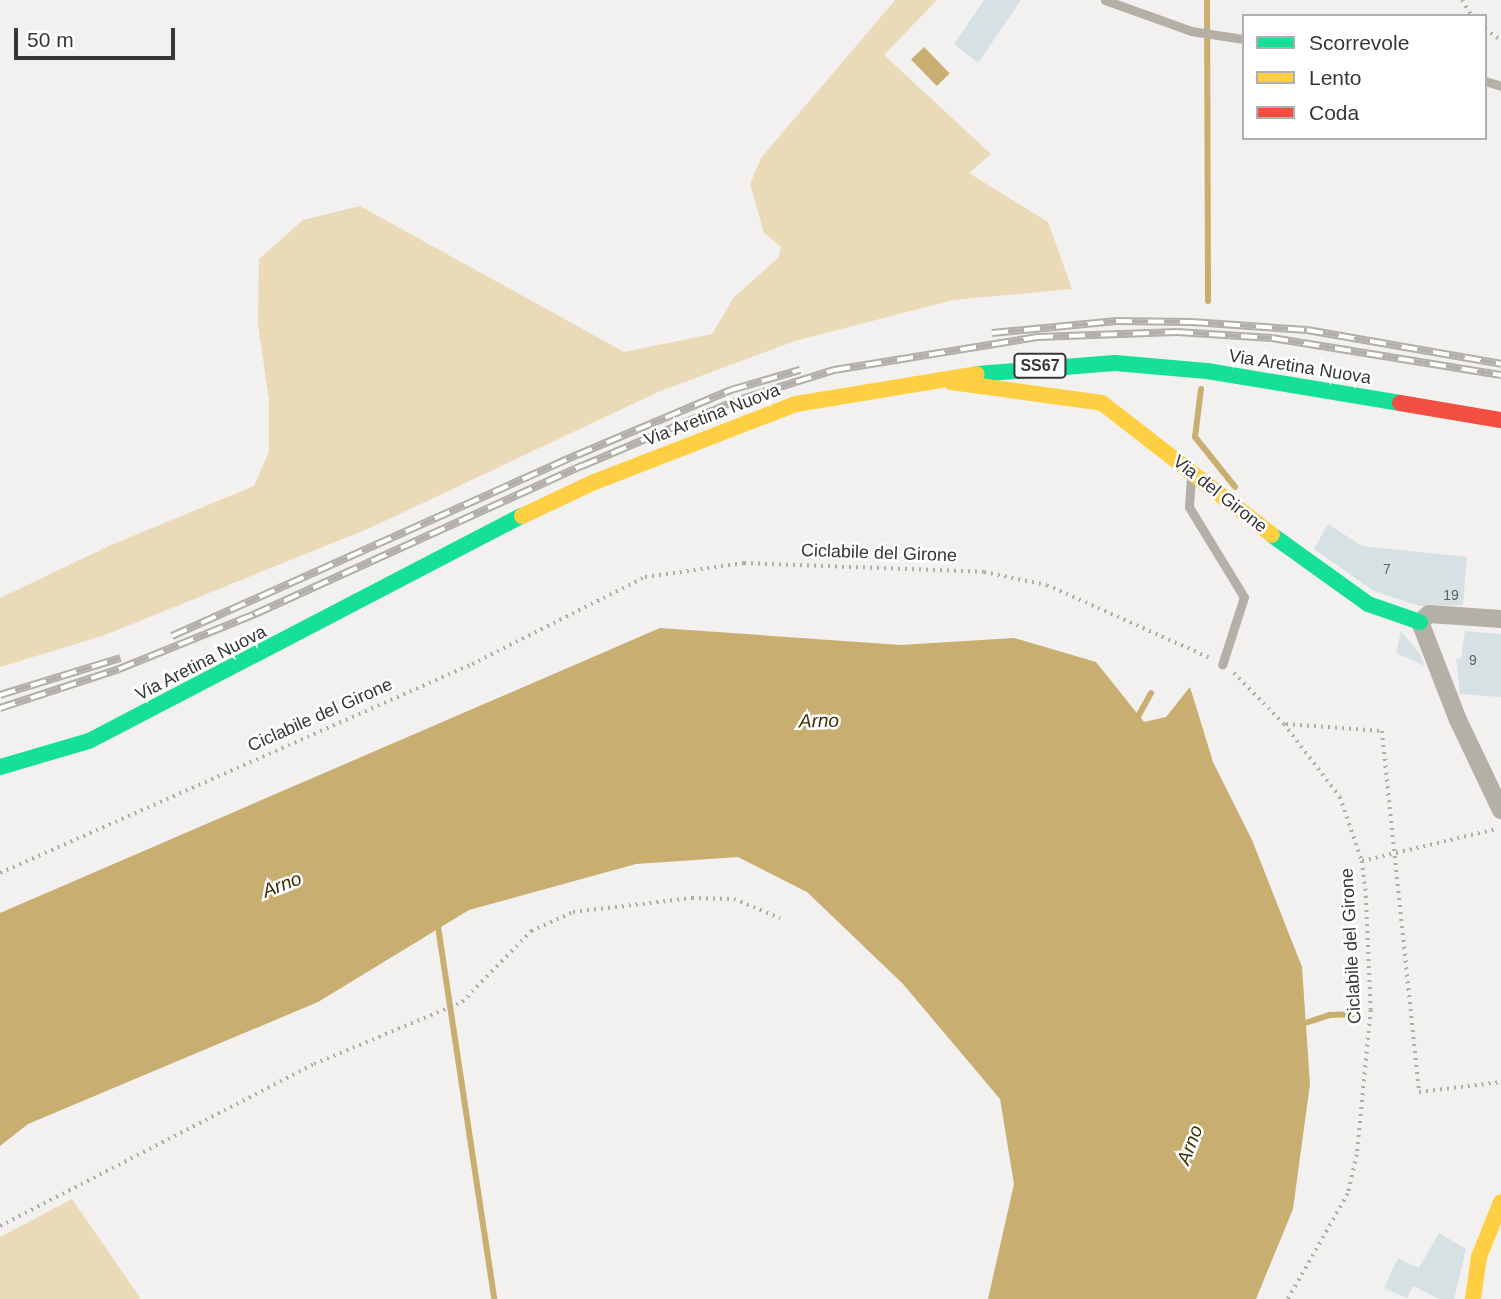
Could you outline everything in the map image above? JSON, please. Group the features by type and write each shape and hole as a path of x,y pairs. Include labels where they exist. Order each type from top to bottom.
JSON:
{"main road":[{"name":"Via Aretina Nuova","path":"0,767 89,741 448,552 592,483 796,404 929,380 1040,366 1155,365 1501,420"},
{"name":"Via del Girone","path":"929,380 1102,403 1330,580 1368,604 1420,622"},
{"path":"1474,1299 1479,1257 1501,1202"}],"street":[{"path":"1501,619 1429,614 1420,622 1458,720 1501,810"}],"lane":[{"path":"1105,0 1191,31 1242,39"},
{"path":"1193,472 1189,507 1244,597 1222,665"}],"path":[{"name":"Ciclabile del Girone","path":"0,873 472,664 645,577 744,563 984,572 1047,585 1222,665 1283,723 1340,797 1362,861 1370,1038 1348,1194 1288,1299"},
{"path":"1283,723 1382,732 1397,849 1419,1092 1501,1082"},
{"path":"1362,861 1397,849 1496,829"},
{"path":"0,1226 314,1064 462,1002 489,969 531,931 573,912 692,898 734,899 780,918"}],"shaded area":[{"path":"895,0 937,0 884,55 991,154 969,173 1048,222 1072,289 953,300 795,341 658,392 370,528 105,635 0,667 0,598 111,545 254,486 269,452 269,400 258,325 259,259 303,220 360,206 624,352 712,334 734,297 778,258 781,247 764,233 750,184 761,158"},
{"path":"72,1199 141,1299 0,1299 0,1237"}],"water":[{"path":"924,47 950,74 937,86 911,60"},
{"name":"Arno","path":"660,628 900,645 1014,638 1096,662 1144,722 1166,717 1190,687 1213,762 1252,840 1302,967 1310,1084 1293,1209 1256,1299 988,1299 1014,1184 1000,1099 903,984 807,892 738,857 636,864 469,910 318,1002 28,1124 0,1146 0,913"}],"building":[{"path":"984,0 1021,0 978,63 954,44"},
{"path":"1328,524 1362,546 1467,557 1463,605 1420,606 1374,591 1314,549"},
{"path":"1401,631 1420,654 1425,666 1396,653"},
{"path":"1465,631 1501,634 1501,697 1460,694 1456,658 1461,659"},
{"path":"1439,1233 1466,1249 1454,1299 1439,1299 1413,1286 1407,1298 1384,1288 1398,1258 1419,1268"}],"waterway":[{"path":"1207,0 1208,301"},
{"path":"1201,389 1195,437 1235,487"},
{"path":"1135,722 1151,693"},
{"path":"437,920 494,1299"},
{"path":"1299,1025 1329,1015 1352,1014"}],"railway":[{"path":"992,333 1116,321 1192,322 1307,330 1501,364"},
{"path":"0,708 119,669 255,614 582,466 735,401 834,370 1037,337 1177,332 1272,338 1501,375"},
{"path":"172,636 577,455 731,390 800,370"},
{"path":"0,695 120,658"}],"traffic: fast":[{"path":"977,374 1115,363 1207,371 1400,403"},
{"path":"0,767 89,741 522,516"},
{"path":"1272,535 1368,604 1420,622"}],"traffic: slow":[{"path":"522,516 592,483 796,404 977,374"},
{"path":"951,382 1102,403 1272,535"},
{"path":"1473,1299 1479,1257 1501,1202"}],"traffic: jam":[{"path":"1400,403 1501,420"}]}
